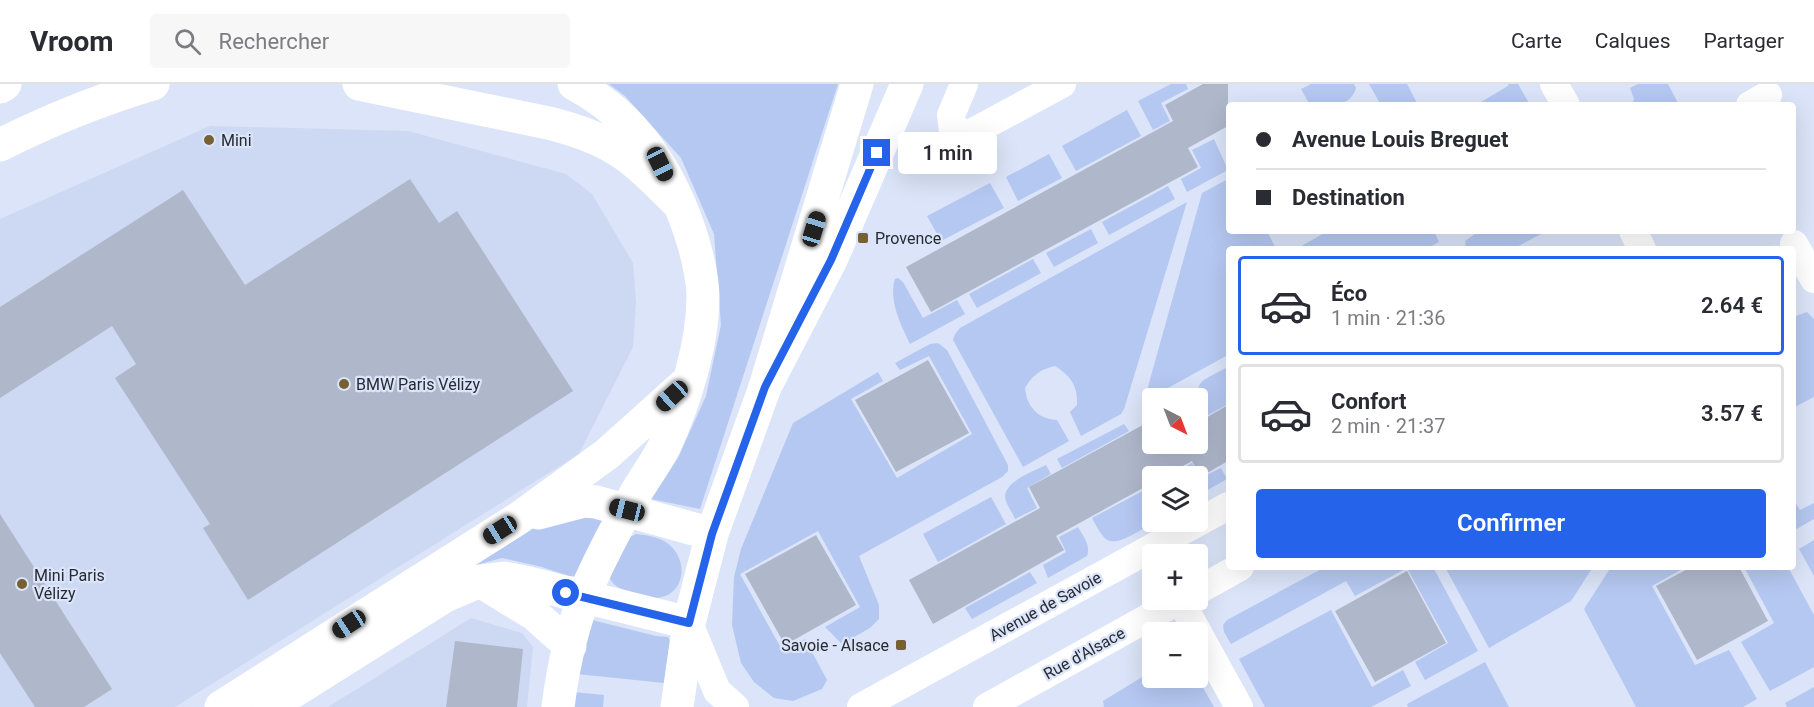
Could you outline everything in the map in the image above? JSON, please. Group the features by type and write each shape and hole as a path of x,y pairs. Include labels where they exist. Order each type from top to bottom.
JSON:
{"main road":[{"path":"0,87 5,84"},
{"path":"0,145 53,119 112,96 153,84"},
{"path":"359,84 553,124 580,132 626,155 680,205"},
{"path":"558,707 561,681 584,597 678,415 698,339 703,295 692,237 680,205 660,164 642,138 608,105 574,84"},
{"path":"677,707 689,623 712,534 765,387 857,84"},
{"path":"765,387 831,260 907,84"},
{"path":"221,707 519,518 607,454 688,382"},
{"path":"519,518 584,501 596,502 712,534"},
{"path":"270,707 445,596 480,581 504,578 689,623"},
{"path":"480,581 534,614 570,646"}],"street":[{"path":"964,84 951,115 953,132 971,133 1062,84"},
{"path":"1554,84 1564,102"},
{"path":"1798,242 1814,279"},
{"name":"Avenue de Savoie","path":"1165,544 1226,507"},
{"name":"Avenue de Savoie","path":"861,707 1142,557"},
{"path":"1208,585 1235,570"},
{"name":"Rue d'Alsace","path":"987,707 1162,610"},
{"path":"1186,610 1239,707"},
{"path":"689,623 717,691 735,707"}],"shaded area":[{"path":"609,84 838,84 700,509 651,499 678,458 706,396 721,325 714,234 681,158 625,96"},
{"path":"1171,84 1186,84 1188,89 1161,103 1170,121 1153,130 1138,101"},
{"path":"1311,84 1354,84 1356,88 1353,95 1345,102 1308,102 1301,89"},
{"path":"1369,84 1407,84 1416,102 1379,102"},
{"path":"1508,84 1518,84 1528,102 1481,102"},
{"path":"1638,84 1668,84 1677,102 1633,102 1630,88"},
{"path":"1127,110 1141,136 1076,171 1062,146"},
{"path":"210,126 408,131 566,174 592,194 633,263 636,303 633,347 579,454 175,707 0,707 0,219"},
{"path":"1214,139 1226,166 1226,171 1187,192 1181,179 1201,168 1192,150"},
{"path":"1049,154 1062,178 1018,201 1006,177"},
{"path":"1226,180 1226,234 1268,234 1274,246 1226,246 1226,356 1168,388 1148,388 1202,193"},
{"path":"990,183 1004,208 941,241 927,216"},
{"path":"1168,186 1175,199 1109,235 1102,222"},
{"path":"1187,202 1121,414 1081,436 1070,412 1077,405 1075,387 1072,382 1055,366 1041,371 1025,388 1028,401 1039,414 1057,420 1069,441 1023,467 953,340 955,334 960,328"},
{"path":"1091,229 1098,243 1054,267 1046,253"},
{"path":"1323,234 1435,234 1439,242 1432,246 1301,246"},
{"path":"1475,234 1541,234 1519,246 1466,246 1465,241"},
{"path":"1033,259 1041,273 977,308 969,294"},
{"path":"898,278 903,282 923,318 957,300 965,314 910,344 894,304 893,287 895,279"},
{"path":"1807,312 1814,319 1814,397 1796,406 1796,316"},
{"path":"938,343 947,350 1008,465 1008,471 1002,477 859,556 879,605 879,619 870,628 842,644 825,627 860,607 818,531 740,574 782,650 805,639 827,680 822,689 793,701 774,698 754,682 741,663 732,625 734,577 741,549 793,423 878,372 883,381 851,399 897,478 972,434 929,356 900,370 895,363 930,344"},
{"path":"1226,368 1226,405 1208,415 1208,388 1199,388 1204,380"},
{"path":"1124,424 1129,431 1062,468 1057,459"},
{"path":"1046,465 1051,474 1027,488 1037,508 1015,519 1005,497 1006,491 1021,477"},
{"path":"1221,468 1226,480 1208,490 1208,474"},
{"path":"1142,491 1142,529 1137,532 1123,539 1111,541 1100,532 1092,518"},
{"path":"991,497 1006,524 938,562 923,534"},
{"path":"1814,503 1814,519 1796,529 1796,504 1800,510"},
{"path":"605,515 576,576 502,558 472,566 533,528 558,516"},
{"path":"1078,527 1087,544 1087,556 1048,578 1043,565 1066,552 1059,537"},
{"path":"636,534 660,539 675,550 681,568 681,578 671,593 662,597 647,598 621,589 610,579 608,575 626,539"},
{"path":"1814,540 1814,576 1799,549"},
{"path":"1319,570 1403,570 1355,596 1346,581 1231,644 1224,632 1223,625 1227,620"},
{"path":"1408,570 1435,570 1478,651 1425,680 1415,662 1448,643"},
{"path":"1447,570 1591,570 1571,601 1489,648"},
{"path":"1609,570 1681,570 1652,586 1695,665 1729,650 1757,699 1743,707 1636,707 1584,609"},
{"path":"1746,570 1790,570 1814,615 1814,667 1770,691 1741,642 1774,623"},
{"path":"1030,572 1037,583 972,619 965,608"},
{"path":"1331,610 1372,687 1403,670 1411,686 1371,707 1265,707 1239,659"},
{"path":"471,618 522,633 533,647 527,707 328,707"},
{"path":"592,620 668,637 670,641 664,683 577,674"},
{"path":"1485,662 1509,707 1408,707 1407,704"},
{"path":"1142,677 1142,688 1203,688 1214,707 1104,707 1103,701"},
{"path":"1814,687 1814,707 1787,707 1785,703"},
{"path":"573,692 604,695 603,707 572,707"}],"building":[{"path":"1203,84 1228,84 1226,127 1188,148 1198,167 931,312 906,267 1173,121 1165,105"},
{"name":"BMW Paris Vélizy","path":"410,179 439,223 457,211 573,391 248,600 203,528 210,524 115,378 136,364 112,326 0,398 0,307 183,190 245,285"},
{"path":"928,360 969,433 896,472 855,400"},
{"path":"1226,406 1226,462 1208,472 1208,466 1194,466 1192,461 1183,466 1142,466 1142,489 1056,536 1064,550 933,624 909,580 1040,508 1029,487 1142,425 1142,454 1208,454 1208,417"},
{"name":"Mini Paris Vélizy","path":"0,514 112,689 84,707 35,707 0,653"},
{"path":"816,535 856,605 785,645 745,574"},
{"path":"1685,570 1741,570 1768,621 1697,660 1656,586"},
{"path":"1407,571 1446,643 1375,682 1335,611"},
{"path":"455,641 523,649 517,707 446,707"}],"place":[{"name":"Mini","path":"209,140"},
{"name":"Provence","path":"863,238"},
{"name":"BMW Paris Vélizy","path":"344,384"},
{"name":"Mini Paris Vélizy","path":"22,584"},
{"name":"Savoie - Alsace","path":"901,645"}],"route":[{"path":"566,593 689,623 712,534 765,387 831,260 877,153"}]}
